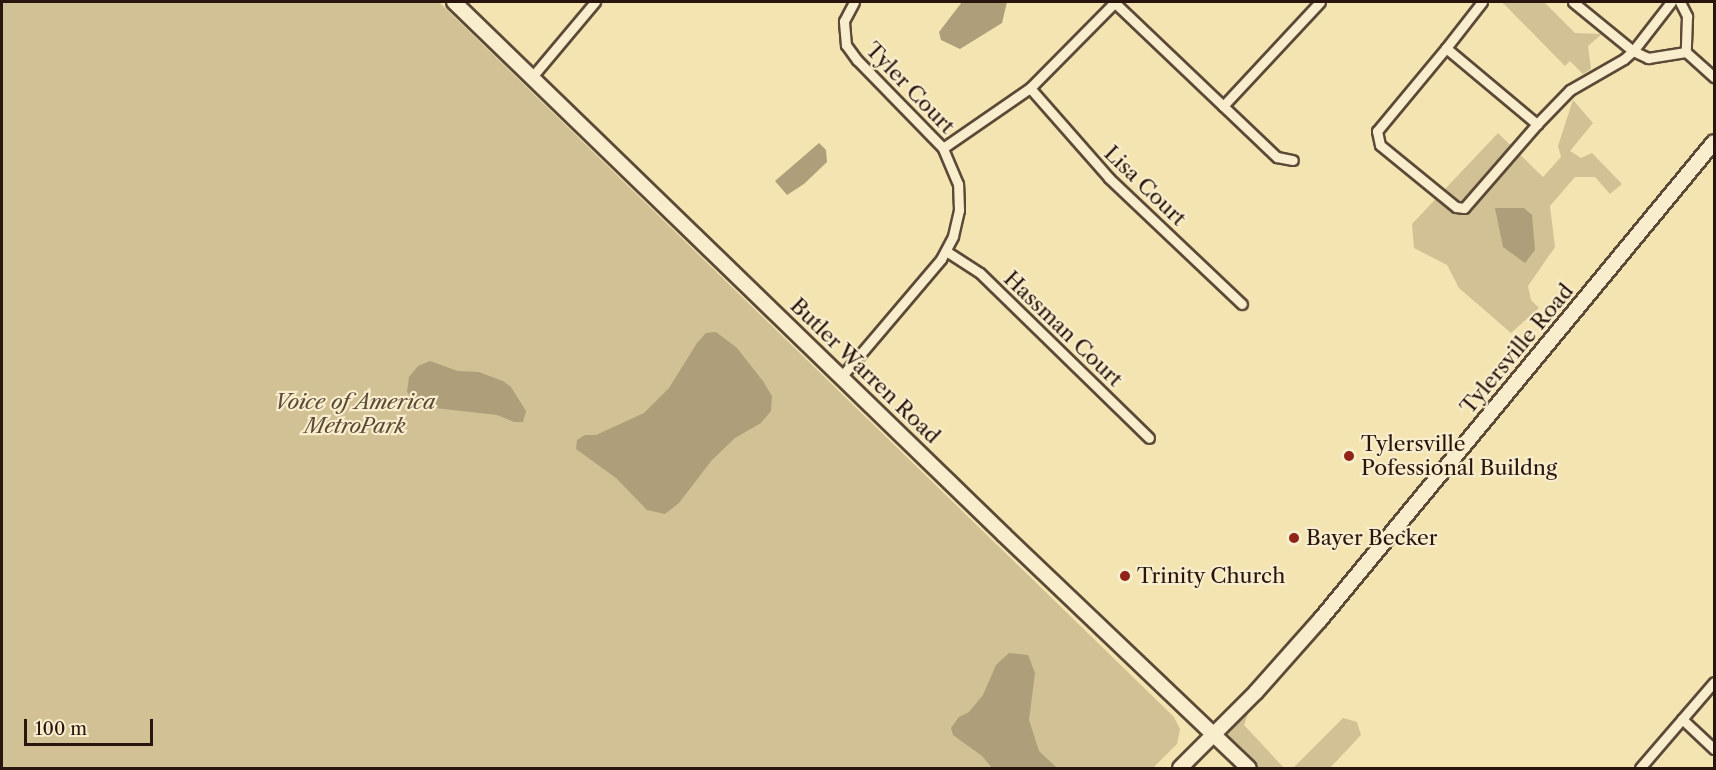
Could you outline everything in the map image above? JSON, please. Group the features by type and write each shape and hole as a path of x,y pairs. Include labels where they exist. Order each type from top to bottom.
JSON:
{"main road":[{"name":"Butler Warren Road","path":"454,2 1249,768"},
{"name":"Tylersville Road","path":"1180,768 1284,662 1357,577 1714,142"}],"street":[{"path":"532,77 595,2"},
{"name":"Tyler Court","path":"841,377 908,300 946,251 957,224 959,197 954,171 943,147 849,51 843,27 845,15 854,2"},
{"path":"943,147 1030,88 1114,2 1277,157 1293,160"},
{"path":"1223,106 1320,2"},
{"path":"1482,2 1377,131 1380,145 1456,207 1464,208 1537,124 1570,90 1624,59 1633,51 1671,2"},
{"path":"1573,2 1633,51 1648,58 1686,52"},
{"path":"1680,2 1687,16 1686,52 1714,77"},
{"path":"1446,48 1537,124"},
{"name":"Lisa Court","path":"1030,88 1109,178 1242,304"},
{"name":"Hassman Court","path":"946,251 980,273 1149,438"},
{"path":"1640,768 1714,682"},
{"path":"1682,719 1714,749"}],"green space":[{"name":"Voice of America MetroPark","path":"2,2 439,2 1174,717 1180,729 1177,744 1153,768 2,768"},
{"path":"1502,2 1544,2 1575,33 1602,34 1588,46 1591,69 1583,74 1570,61 1565,66"},
{"path":"1573,100 1593,123 1570,151 1581,158 1592,153 1622,184 1610,194 1595,177 1575,177 1550,206 1555,247 1528,286 1531,300 1539,308 1511,333 1459,288 1447,265 1414,248 1412,224 1498,133 1543,177 1561,157 1558,146"},
{"path":"1256,692 1244,725 1284,768 1249,768 1214,735"},
{"path":"1343,718 1357,722 1361,735 1330,768 1293,768"}],"shaded area":[{"path":"962,2 1007,2 1002,23 960,49 941,40 939,32"},
{"path":"819,143 826,150 827,162 804,184 787,195 775,181"},
{"path":"1495,208 1524,208 1532,215 1535,250 1525,263 1503,247"},
{"path":"716,332 737,348 763,381 772,396 771,411 761,423 735,438 712,460 679,503 665,514 647,510 616,478 576,449 577,440 585,435 596,435 644,413 669,388 697,343 706,333"},
{"path":"430,361 458,371 479,372 503,381 511,387 526,411 523,422 514,422 497,415 426,407 414,401 407,392 409,377 418,366"},
{"path":"1009,653 1028,655 1035,673 1029,720 1039,751 1057,768 992,768 982,756 953,735 951,728 959,717 969,712 983,695 996,665"}],"place":[{"name":"Tylersville Pofessional Buildng","path":"1349,456"},
{"name":"Bayer Becker","path":"1294,538"},
{"name":"Trinity Church","path":"1125,576"}]}
